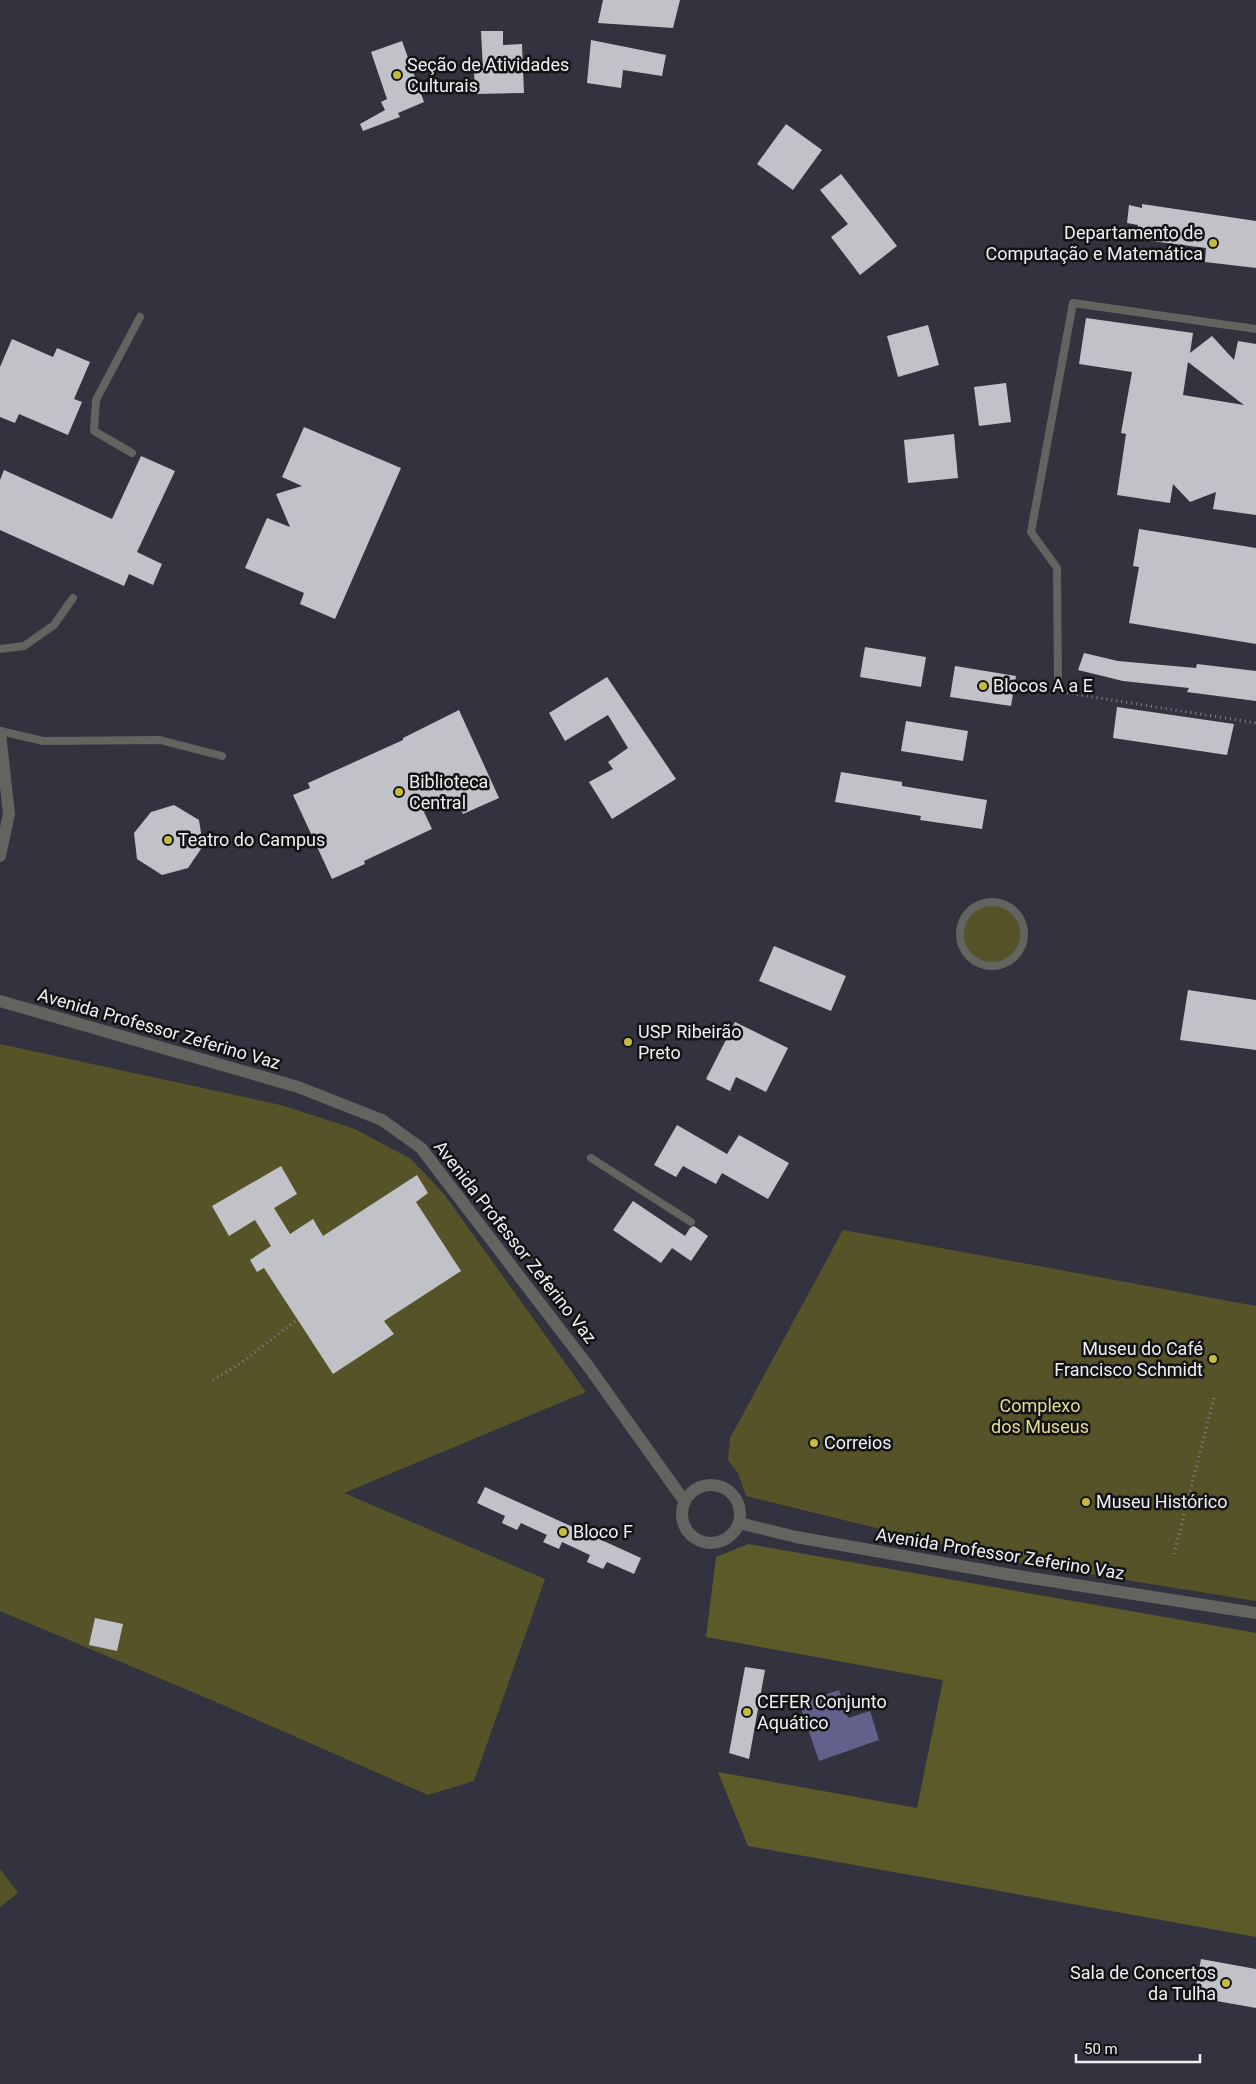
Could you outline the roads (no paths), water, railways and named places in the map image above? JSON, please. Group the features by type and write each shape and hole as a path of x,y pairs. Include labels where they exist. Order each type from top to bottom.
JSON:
{"street":[{"path":"0,732 10,814 0,856"},
{"name":"Avenida Professor Zeferino Vaz","path":"0,1001 298,1087 382,1120 421,1148 588,1366 685,1502"},
{"path":"719,1486 729,1491 737,1500 740,1511 739,1523 734,1532 726,1539 717,1543 706,1543 698,1540 691,1535 683,1519 685,1502 699,1488 719,1486"},
{"name":"Avenida Professor Zeferino Vaz","path":"739,1523 796,1538 987,1571 1256,1613"}],"lane":[{"path":"1058,681 1057,568 1031,532 1072,303 1256,328"},
{"path":"132,453 94,431 96,400 140,317"},
{"path":"0,649 24,646 54,625 73,598"},
{"path":"0,732 43,741 160,740 222,756"},
{"path":"990,902 1000,903 1016,914 1024,931 1023,941 1013,958 995,966 985,965 968,955 963,947 960,938 961,925 971,910 979,905 990,902"},
{"path":"591,1158 691,1222"}],"water":[{"path":"839,1690 848,1718 870,1711 879,1740 819,1761 799,1703"}],"place":[{"name":"Seção de Atividades Culturais","path":"397,75"},
{"name":"Departamento de Computação e Matemática","path":"1213,243"},
{"name":"Blocos A a E","path":"983,686"},
{"name":"Biblioteca Central","path":"399,792"},
{"name":"Teatro do Campus","path":"168,840"},
{"name":"USP Ribeirão Preto","path":"628,1042"},
{"name":"Museu do Café Francisco Schmidt","path":"1213,1359"},
{"name":"Correios","path":"814,1443"},
{"name":"Museu Histórico","path":"1086,1502"},
{"name":"Bloco F","path":"563,1532"},
{"name":"CEFER Conjunto Aquático","path":"747,1712"},
{"name":"Sala de Concertos da Tulha","path":"1226,1983"}],"park label":[{"name":"Complexo dos Museus","path":"1040,1416"}]}
